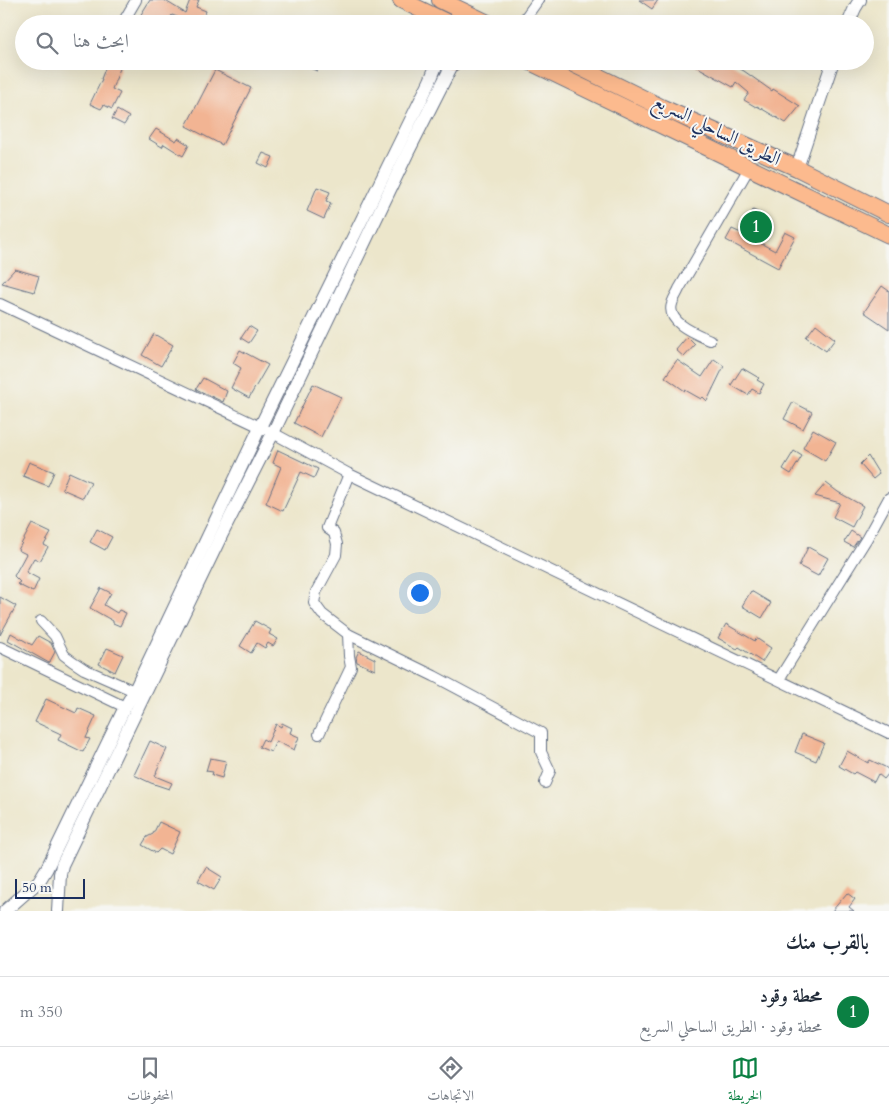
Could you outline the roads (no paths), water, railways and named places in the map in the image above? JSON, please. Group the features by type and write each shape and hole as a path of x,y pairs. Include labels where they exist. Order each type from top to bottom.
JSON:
{"highway":[{"path":"401,0 426,15"},
{"path":"440,0 460,15"},
{"name":"الطريق الساحلي السريع","path":"547,70 889,235"},
{"name":"الطريق الساحلي السريع","path":"585,70 663,108 798,168 889,214"}],"street":[{"path":"127,15 136,0"},
{"path":"527,15 538,0"},
{"path":"852,15 860,0"},
{"path":"213,539 273,433 314,348 403,149 434,70"},
{"path":"5,911 39,881 91,793 213,539 260,427 301,343 403,149 449,70"},
{"path":"798,168 830,70"},
{"path":"710,340 680,326 673,316 671,306 749,168"},
{"path":"0,304 273,433 349,474 889,733"},
{"path":"301,343 314,348"},
{"path":"349,474 327,528 334,532 337,544 336,555 316,592 314,603 322,614 348,634 434,676 540,733 540,752 550,771 545,784"},
{"path":"779,679 867,538 889,498"},
{"path":"41,621 55,636 60,650 72,661 84,669 139,694"},
{"path":"318,734 351,667 348,634"},
{"path":"0,648 125,707"},
{"path":"58,911 62,864 125,707 139,694"}],"place":[{"name":"محطة وقود","path":"756,227"}]}
